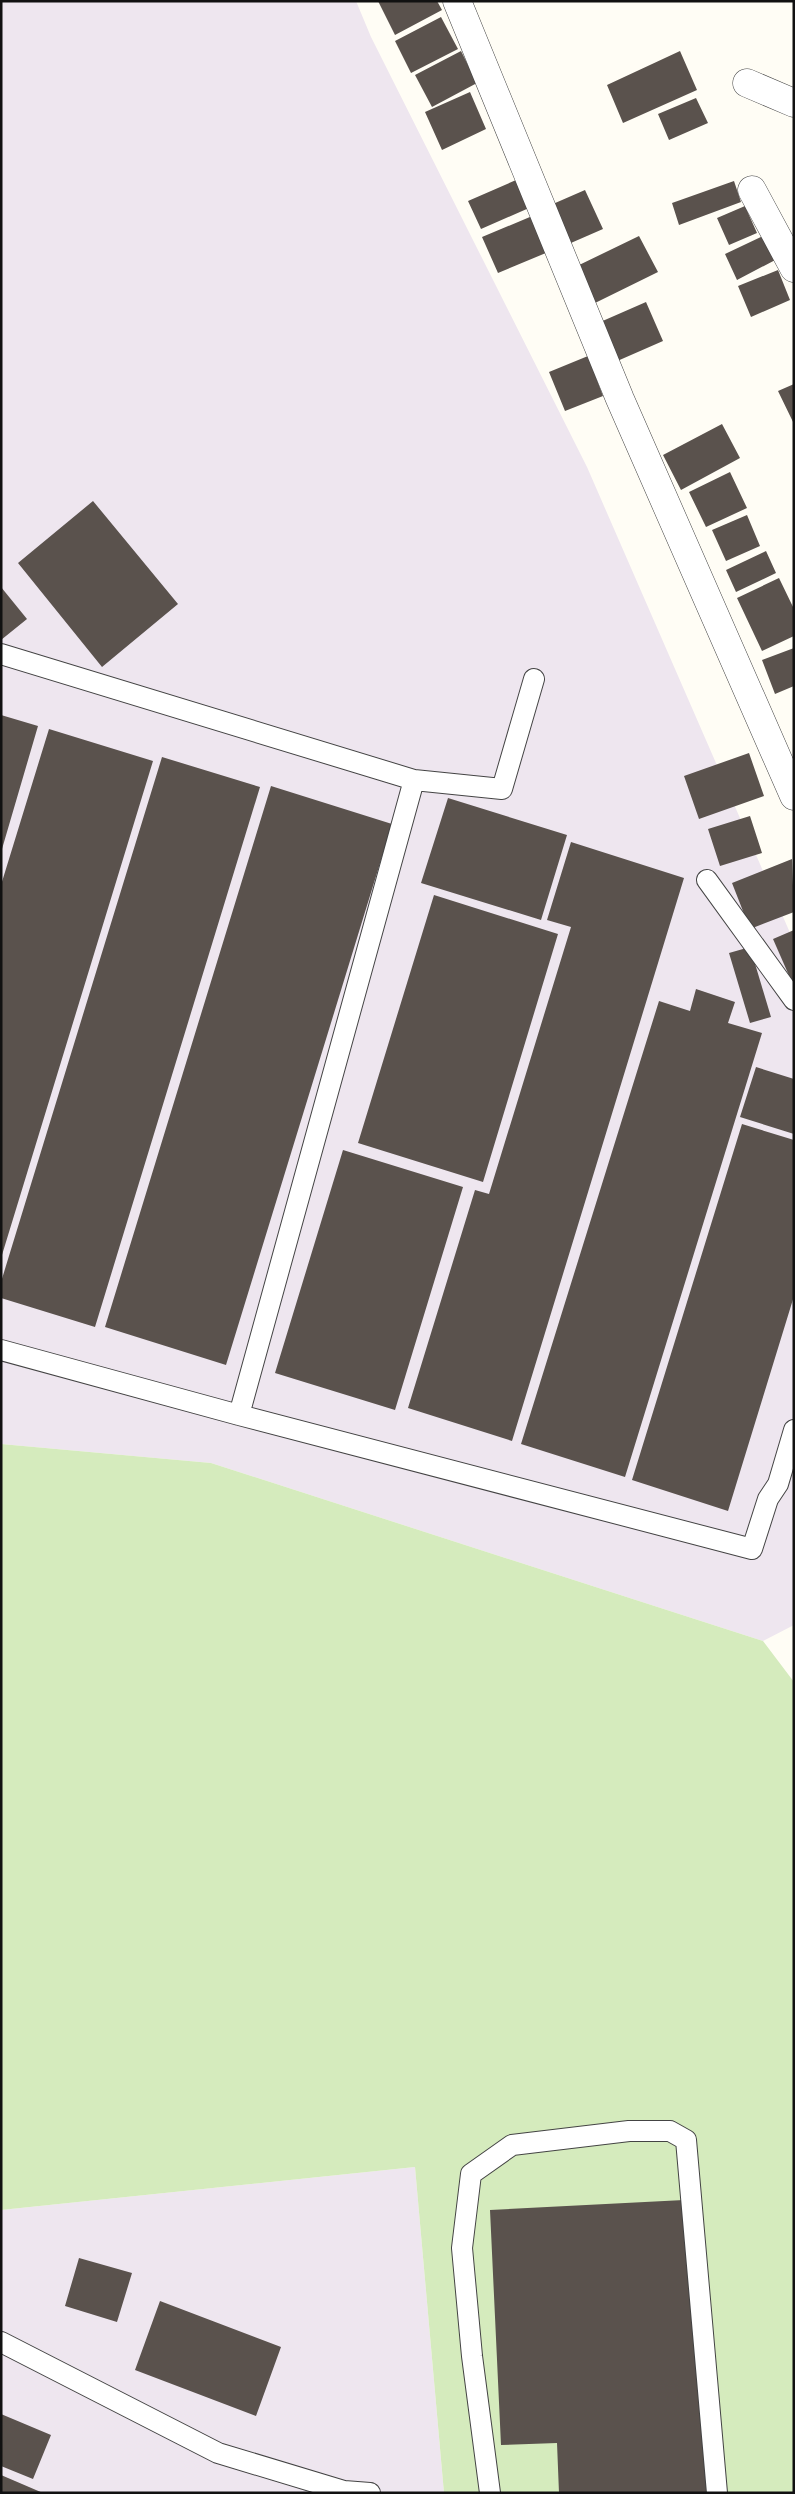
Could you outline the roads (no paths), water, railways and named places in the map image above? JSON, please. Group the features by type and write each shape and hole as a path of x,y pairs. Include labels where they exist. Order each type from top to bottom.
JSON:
{"street":[{"path":"457,1 620,399 794,796"},
{"path":"747,83 794,103"},
{"path":"752,190 794,268"}],"lane":[{"path":"1,654 414,780 502,788 534,679"},
{"path":"239,1415 414,780"},
{"path":"707,880 794,1000"},
{"path":"1,1350 239,1415 752,1548 768,1499 778,1484 794,1430"},
{"path":"490,2493 472,2356 462,2248 471,2174 512,2146 629,2131 670,2131 686,2140 717,2493"},
{"path":"1,2342 218,2453 344,2491 370,2493"}]}
